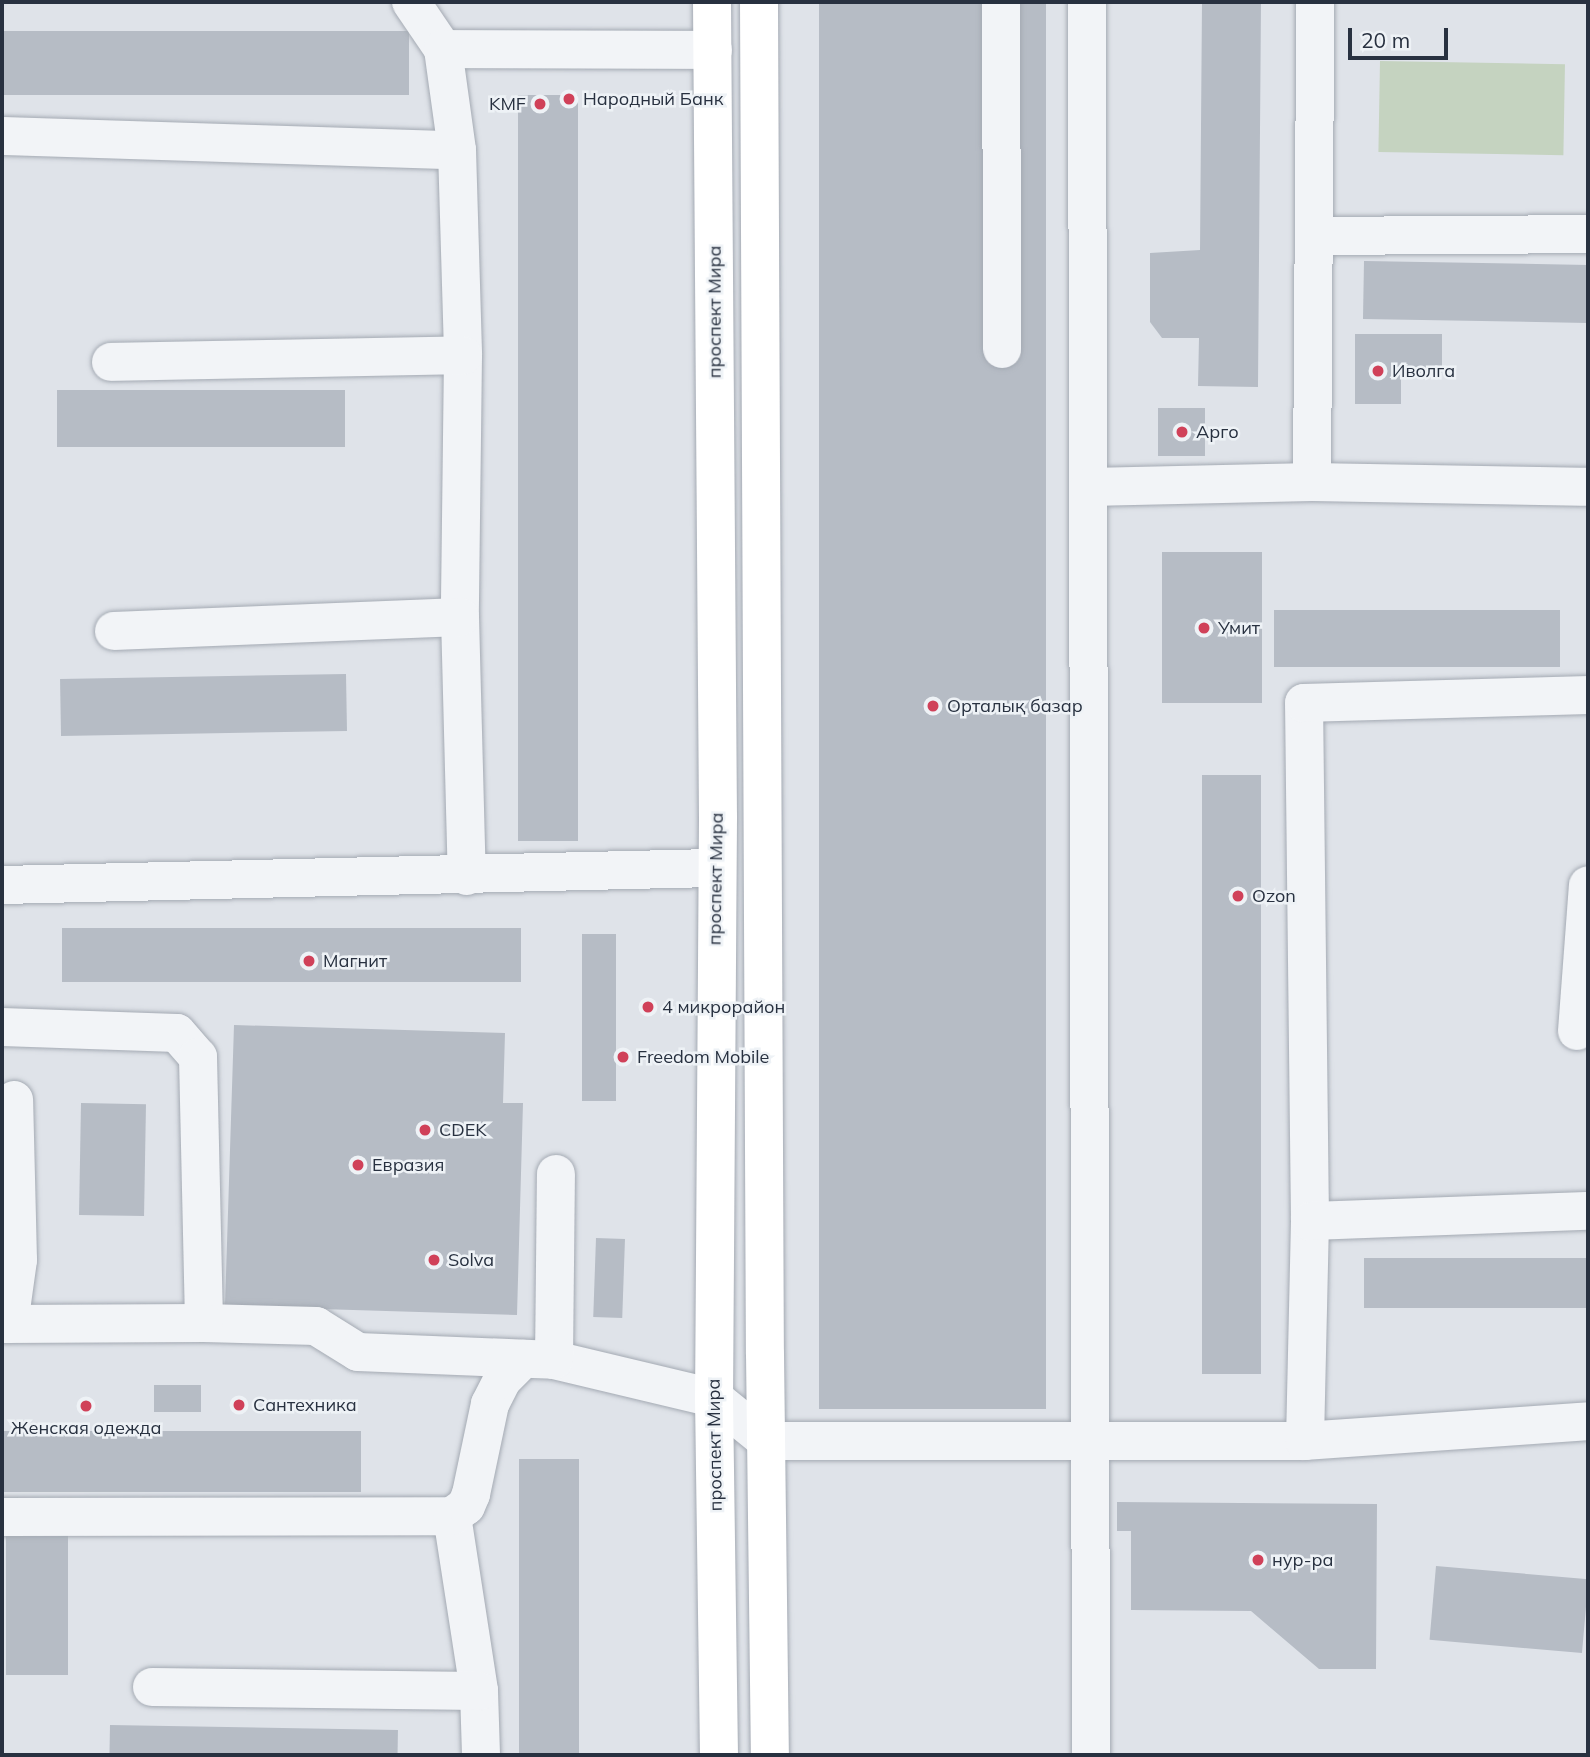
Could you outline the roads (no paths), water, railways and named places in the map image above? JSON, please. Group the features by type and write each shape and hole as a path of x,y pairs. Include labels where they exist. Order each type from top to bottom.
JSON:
{"main road":[{"name":"проспект Мира","path":"712,2 718,803 715,868 714,1398 719,1755"},
{"path":"759,2 770,1755"}],"street":[{"path":"411,2 443,49 457,150 463,355 460,617 467,876"},
{"path":"1002,2 1002,349"},
{"path":"1087,2 1091,1755"},
{"path":"1312,482 1315,2"},
{"path":"443,49 713,50"},
{"path":"2,136 457,150"},
{"path":"1314,236 1588,234"},
{"path":"111,362 463,355"},
{"path":"1089,487 1312,482 1588,487"},
{"path":"114,631 460,617"},
{"path":"1306,1441 1310,1221 1304,703 1588,695"},
{"path":"2,886 715,868"},
{"path":"1577,1031 1588,885"},
{"path":"2,1027 177,1033 198,1057 204,1323"},
{"path":"14,1100 18,1259 6,1324 204,1323 316,1326 358,1352 538,1359 714,1398 767,1441 1306,1441 1588,1421"},
{"path":"538,1359 556,1174"},
{"path":"1310,1221 1588,1211"},
{"path":"2,1517 452,1516 466,1506 471,1494 490,1404 502,1380 538,1359"},
{"path":"452,1516 479,1690 481,1755"},
{"path":"152,1688 479,1690"}],"place":[{"name":"Народный Банк","path":"569,99"},
{"name":"KMF","path":"540,104"},
{"name":"Иволга","path":"1378,371"},
{"name":"Арго","path":"1182,432"},
{"name":"Умит","path":"1204,628"},
{"name":"Орталық базар","path":"933,706"},
{"name":"Ozon","path":"1238,896"},
{"name":"Магнит","path":"309,961"},
{"name":"4 микрорайон","path":"648,1007"},
{"name":"Freedom Mobile","path":"623,1057"},
{"name":"CDEK","path":"425,1130"},
{"name":"Евразия","path":"358,1165"},
{"name":"Solva","path":"434,1260"},
{"name":"Сантехника","path":"239,1405"},
{"name":"Женская одежда","path":"86,1406"},
{"name":"нур-ра","path":"1258,1560"}]}
